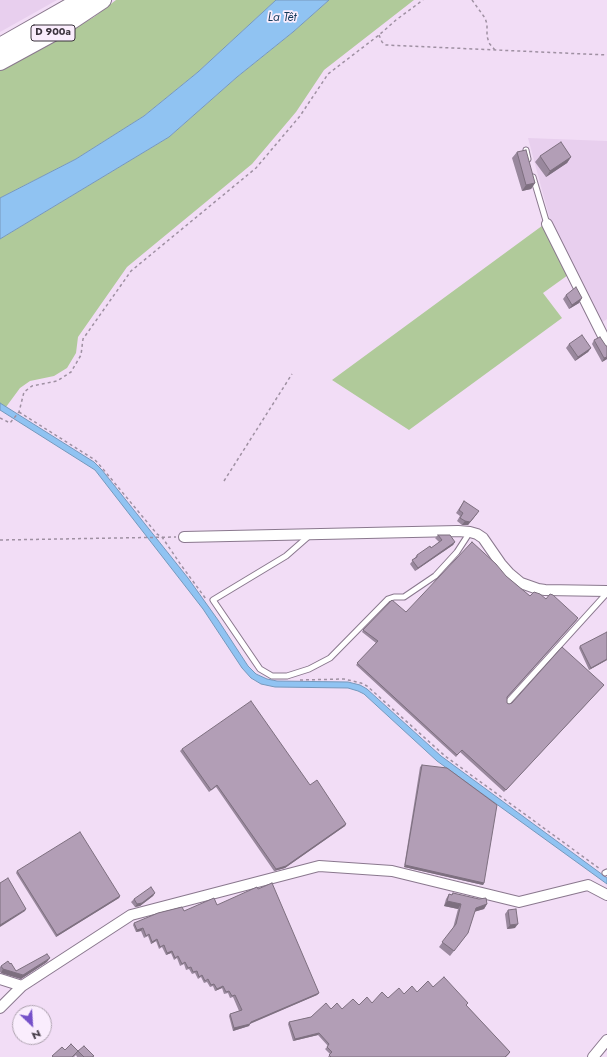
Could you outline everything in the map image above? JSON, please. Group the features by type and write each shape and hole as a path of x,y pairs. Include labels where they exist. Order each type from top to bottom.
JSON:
{"highway":[{"name":"D 900a","path":"0,46 81,0"},
{"name":"D 900a","path":"0,62 55,32 103,0"}],"street":[{"path":"547,224 607,344"},
{"path":"184,537 458,531 470,532 483,538 501,564 521,583 545,590 607,592"},
{"path":"0,1008 22,986 131,915 319,866 392,871 519,902 588,884 607,895"},
{"path":"0,979 22,986"},
{"path":"593,1057 607,1040"}],"lane":[{"path":"526,150 530,165"},
{"path":"532,172 547,224"},
{"path":"310,534 286,556 213,600 260,669 272,676 287,676 309,669 330,658 388,598 404,597 435,576 457,552 470,532"},
{"path":"508,702 607,592"}],"path":[{"path":"0,418 10,423 18,412 24,392 32,386 57,381 71,372 81,355 83,339 131,271 256,168 300,116 328,74 423,0"},
{"path":"472,0 485,18 489,43 495,50"},
{"path":"379,34 382,42 386,45 607,55"},
{"path":"224,481 292,374"},
{"path":"18,412 95,460 157,534 162,537 180,566 210,604"},
{"path":"0,540 184,537"},
{"path":"294,680 344,679 362,683 367,686 445,756 606,872"}],"shaded area":[{"path":"0,0 57,0 0,32"},
{"path":"528,138 607,141 607,319 601,323 550,220"}],"green space":[{"path":"116,0 276,0 198,72 144,116 76,159 0,198 0,70 94,17"},
{"path":"329,0 414,0 324,70 296,112 252,164 127,267 78,337 76,353 67,368 54,376 30,381 20,388 6,407 0,408 0,239 169,137 237,77 293,32"},
{"path":"550,220 575,270 543,293 562,318 409,430 332,380"}],"water":[{"name":"La Têt","path":"276,0 329,0 293,32 237,77 169,137 0,239 0,198 76,159 144,116 198,72"},
{"path":"0,403 94,462 102,470 188,578 248,666 256,674 267,679 277,681 348,682 360,685 367,689 441,756 607,878 607,884 437,761 364,694 348,688 275,687 261,684 251,678 242,668 203,609 95,470 0,410"}],"building":[{"path":"561,142 571,157 550,171 540,156"},
{"path":"526,150 535,183 526,185 517,152"},
{"path":"576,287 582,298 572,305 566,295"},
{"path":"582,335 591,348 578,357 569,344"},
{"path":"600,337 607,346 607,357 604,358 594,340"},
{"path":"464,501 479,511 470,522 460,518 463,513 459,510"},
{"path":"438,535 450,535 455,542 418,568 412,560 430,546 431,548 442,540"},
{"path":"472,542 496,564 506,576 530,596 534,592 540,594 546,599 550,594 553,595 578,618 507,697 507,703 512,703 562,647 604,685 506,790 462,750 457,755 357,663 378,641 363,630 392,600 406,612"},
{"path":"607,632 607,659 591,668 580,646"},
{"path":"251,701 310,785 317,780 346,824 286,866 276,869 217,785 211,790 182,749"},
{"path":"422,765 447,768 497,805 484,883 405,865"},
{"path":"80,832 120,896 57,935 17,871"},
{"path":"8,878 26,909 0,925 0,883"},
{"path":"272,883 319,993 251,1022 250,1024 234,1028 230,1014 242,1010 235,995 232,996 229,991 226,992 223,986 217,989 214,984 211,985 208,979 205,981 202,975 199,977 197,971 193,972 191,967 188,968 185,962 182,964 178,956 175,958 172,951 167,953 164,945 160,947 157,939 152,942 149,934 146,936 143,928 137,930 134,923 158,913 182,907 184,911 214,898 217,905 257,887 258,889"},
{"path":"151,887 155,893 142,903 137,904 134,899"},
{"path":"453,893 479,899 486,898 487,904 476,908 468,933 454,951 442,942 456,924 461,904 447,901 449,894 452,895"},
{"path":"516,909 518,924 510,925 508,910"},
{"path":"47,954 50,958 23,975 3,969 1,966 8,961 16,971"},
{"path":"444,977 468,1003 466,1005 510,1052 505,1057 331,1057 329,1055 332,1052 327,1047 329,1044 319,1033 295,1039 289,1022 311,1017 326,1003 331,1009 337,1003 342,1009 353,999 359,1005 367,997 372,1003 382,992 388,998 399,988 404,994 412,986 417,992 428,981 433,987"},
{"path":"71,1044 78,1051 72,1057 52,1056 62,1047 65,1050"},
{"path":"84,1046 94,1056 84,1057 78,1051"}]}
